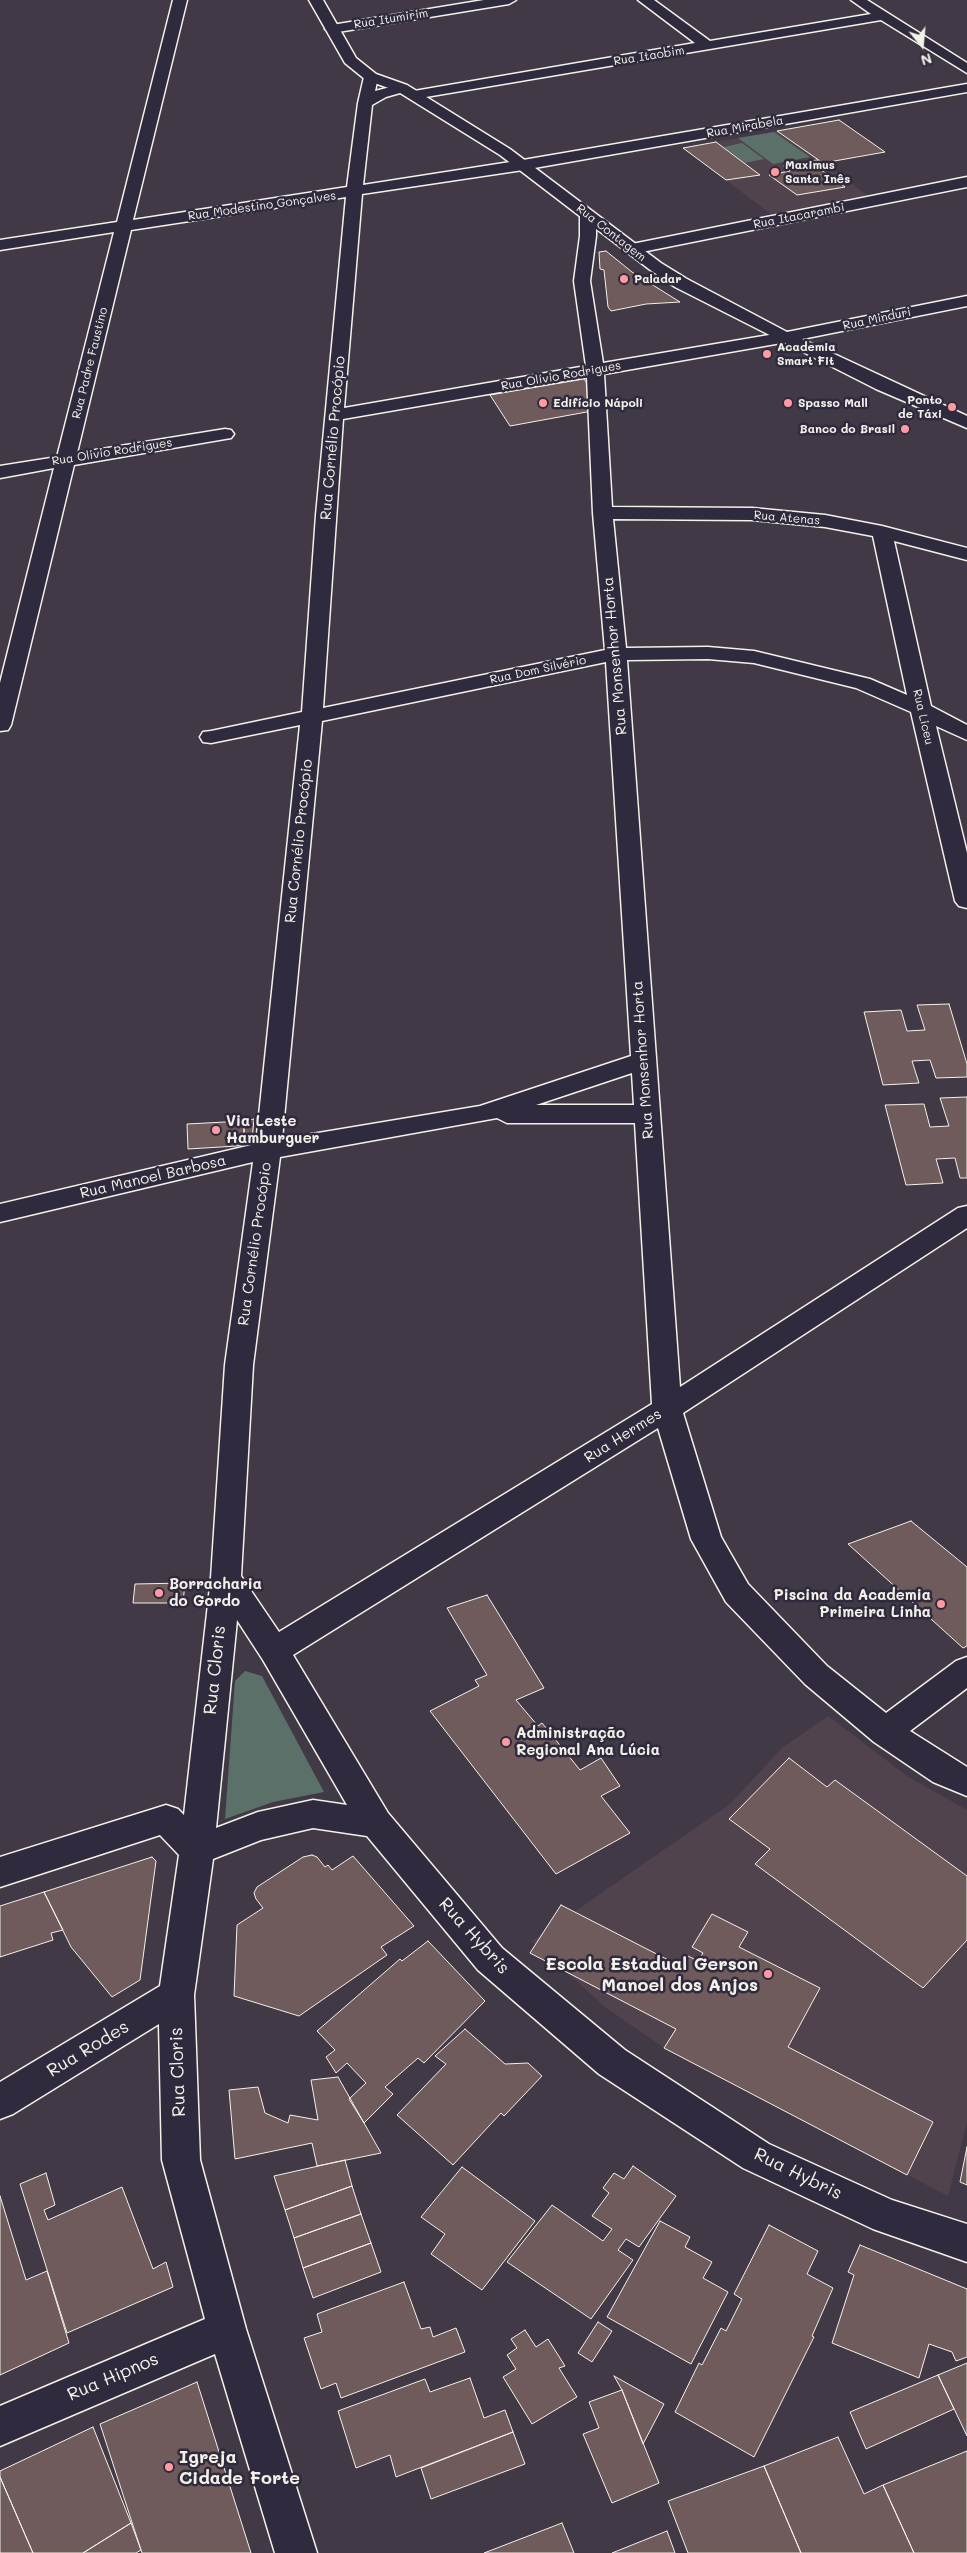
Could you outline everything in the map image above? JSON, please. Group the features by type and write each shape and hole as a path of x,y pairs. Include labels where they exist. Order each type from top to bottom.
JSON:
{"street":[{"name":"Rua Padre Faustino","path":"0,725 180,0"},
{"name":"Rua Contagem","path":"316,0 341,41 350,60 371,77 408,92 524,166 632,249 681,283 882,385 967,423"},
{"name":"Rua Itumirim","path":"332,29 509,0"},
{"path":"645,0 708,47"},
{"path":"858,0 967,68"},
{"name":"Rua Itaobim","path":"408,92 708,47 883,16"},
{"name":"Rua Contagem","path":"341,41 391,73 408,92"},
{"name":"Rua Cornélio Procópio","path":"226,1578 239,1365 268,1150 312,717 354,193 365,103 371,77"},
{"name":"Rua Mirabela","path":"524,166 967,88"},
{"path":"365,103 381,94 408,92"},
{"name":"Rua Modestino Gonçalves","path":"0,245 524,166"},
{"name":"Rua Itacarambi","path":"632,249 967,182"},
{"name":"Rua Monsenhor Horta","path":"588,215 588,236 582,281 595,370 603,513 616,654 667,1409 706,1539 737,1593 816,1675 885,1732 945,1772 967,1782"},
{"name":"Rua Minduri","path":"787,336 967,300"},
{"name":"Rua Olívio Rodrigues","path":"335,415 787,336"},
{"name":"Rua Olívio Rodrigues","path":"0,472 225,434"},
{"name":"Rua Atenas","path":"603,513 752,514 825,521 882,532 967,554"},
{"name":"Rua Liceu","path":"882,532 921,709 967,901"},
{"name":"Rua Dom Silvério","path":"211,737 616,654 708,653 754,657 863,683 921,709 967,734"},
{"name":"Rua Manoel Barbosa","path":"0,1213 268,1150 483,1114 643,1061"},
{"name":"Rua Manoel Barbosa","path":"483,1114 646,1114"},
{"name":"Rua Hermes","path":"274,1651 667,1409 967,1215"},
{"name":"Rua Hybris","path":"226,1578 274,1651 376,1823 490,1958 612,2062 756,2156 886,2216 967,2243"},
{"name":"Rua Cloris","path":"226,1578 197,1850 176,1995 181,2160 227,2329 296,2553"},
{"path":"885,1732 967,1670"},
{"path":"0,1872 166,1819 197,1850 258,1826 313,1814 376,1823"},
{"name":"Rua Rodes","path":"0,2102 176,1995"},
{"name":"Rua Hipnos","path":"0,2426 227,2329"}],"shaded area":[{"name":"Maximus Santa Inês","path":"839,120 885,152 824,163 867,195 771,214 683,148"},
{"name":"Escola Estadual Gerson Manoel dos Anjos","path":"828,1716 907,1776 967,1810 967,2122 948,2196 664,2048 605,2007 532,1941 730,1804 782,1748"}],"green space":[{"path":"774,132 810,157 773,164 738,138"},
{"path":"742,143 764,159 745,163 724,147"},
{"path":"245,1671 262,1676 324,1792 273,1802 225,1819 235,1681"}],"building":[{"path":"839,120 885,152 823,163 777,131"},
{"path":"716,142 760,175 726,180 683,148"},
{"path":"817,160 822,163 813,164 845,187 797,195 769,175 790,171 783,166"},
{"name":"Paladar","path":"606,251 632,272 680,302 646,304 611,311 608,307 604,270 600,269 599,252"},
{"name":"Edifício Nápoli","path":"584,379 590,387 592,411 510,426 490,395"},
{"path":"949,1004 967,1064 967,1077 936,1078 930,1060 912,1061 919,1083 883,1085 864,1012 901,1010 907,1031 925,1030 917,1005"},
{"path":"967,1097 967,1178 960,1178 955,1158 936,1159 943,1183 906,1185 885,1105 924,1104 930,1127 949,1126 940,1098"},
{"path":"254,1119 252,1141 249,1144 237,1146 237,1136 244,1136 244,1121"},
{"name":"Via Leste Hamburguer","path":"244,1121 244,1136 237,1136 237,1146 188,1149 187,1124"},
{"name":"Piscina da Academia Primeira Linha","path":"911,1521 967,1567 967,1646 963,1648 848,1544"},
{"name":"Borracharia do Gordo","path":"185,1583 183,1603 133,1603 135,1584"},
{"name":"Administração Regional Ana Lúcia","path":"487,1595 544,1688 516,1700 538,1726 542,1723 580,1770 601,1758 620,1786 601,1796 630,1833 556,1874 430,1711 479,1686 475,1680 487,1675 447,1608"},
{"path":"789,1758 827,1787 835,1780 967,1876 967,1940 923,1988 755,1864 770,1849 729,1819"},
{"path":"312,1855 317,1857 325,1867 328,1865 332,1870 353,1856 414,1926 381,1947 387,1955 299,2016 234,1996 237,1925 263,1908 254,1893 257,1887 303,1857"},
{"path":"152,1857 156,1861 140,1980 112,1997 71,1947 44,1892"},
{"path":"44,1892 63,1930 51,1933 53,1940 0,1957 0,1906"},
{"path":"561,1905 682,1967 688,1956 698,1961 703,1953 692,1947 712,1914 748,1932 739,1947 820,1988 788,2047 933,2122 907,2175 664,2048 676,2029 530,1953"},
{"path":"428,1941 485,2001 424,2063 418,2058 385,2087 393,2094 364,2123 349,2099 366,2083 347,2063 336,2073 326,2057 335,2050 317,2031 400,1959 402,1961"},
{"path":"465,2029 505,2064 528,2063 542,2076 504,2116 501,2113 453,2165 397,2115 446,2064 435,2056"},
{"path":"338,2077 381,2153 317,2166 312,2143 235,2159 229,2090 258,2087 265,2113 288,2123 290,2115 318,2120 311,2080"},
{"path":"967,2147 967,2185 960,2182"},
{"path":"345,2160 352,2186 285,2210 274,2176"},
{"path":"633,2166 676,2196 639,2247 626,2239 618,2250 633,2260 591,2319 507,2262 552,2205 603,2241 612,2229 592,2216 609,2193 603,2188 614,2173 624,2179"},
{"path":"462,2167 535,2221 482,2290 431,2254 445,2234 421,2217"},
{"path":"46,2173 55,2205 44,2210 48,2220 122,2187 153,2269 166,2262 173,2287 67,2333 20,2184"},
{"path":"352,2186 361,2214 294,2238 285,2210"},
{"path":"0,2196 26,2280 47,2271 69,2343 0,2375"},
{"path":"361,2214 371,2243 303,2268 294,2238"},
{"path":"660,2221 690,2237 685,2247 712,2262 703,2278 728,2292 691,2364 607,2317"},
{"path":"769,2225 818,2251 807,2274 833,2288 812,2336 814,2337 754,2457 675,2412 699,2363 702,2365 721,2328 726,2331 742,2299 734,2294"},
{"path":"371,2243 381,2272 313,2298 303,2268"},
{"path":"860,2245 967,2289 967,2357 956,2361 952,2352 929,2344 919,2378 832,2343 854,2275 848,2272"},
{"path":"404,2282 421,2329 430,2327 433,2337 456,2328 465,2352 341,2398 336,2383 321,2389 304,2338 322,2332 317,2314"},
{"path":"598,2322 612,2331 592,2362 578,2353"},
{"path":"525,2330 536,2347 548,2339 565,2366 559,2368 577,2397 532,2424 503,2377 516,2369 507,2355 517,2348 511,2339"},
{"path":"967,2363 967,2436 938,2375"},
{"path":"938,2375 954,2409 866,2449 850,2412"},
{"path":"614,2376 664,2404 643,2444 622,2390"},
{"path":"470,2378 484,2418 505,2410 513,2432 396,2477 390,2455 356,2468 338,2411 425,2379 430,2392"},
{"name":"Igreja Cidade Forte","path":"197,2382 251,2553 142,2553 100,2424"},
{"path":"622,2390 659,2483 612,2503 583,2434 599,2428 589,2402"},
{"path":"93,2427 131,2523 83,2553 33,2553 0,2477 0,2471"},
{"path":"513,2432 525,2464 431,2499 421,2468"},
{"path":"838,2437 864,2494 883,2485 914,2553 801,2553 764,2466"},
{"path":"967,2451 967,2553 914,2553 883,2485"},
{"path":"764,2466 801,2553 688,2553 668,2501"},
{"path":"0,2477 33,2553 0,2553"},
{"path":"131,2523 141,2550 136,2553 83,2553"},
{"path":"562,2523 574,2553 484,2553"},
{"path":"667,2531 675,2553 612,2553"}],"place":[{"name":"Maximus Santa Inês","path":"775,172"},
{"name":"Paladar","path":"624,279"},
{"name":"Academia Smart Fit","path":"767,354"},
{"name":"Edifício Nápoli","path":"543,403"},
{"name":"Spasso Mall","path":"788,403"},
{"name":"Ponto de Táxi","path":"952,407"},
{"name":"Banco do Brasil","path":"905,429"},
{"name":"Via Leste Hamburguer","path":"216,1130"},
{"name":"Borracharia do Gordo","path":"159,1593"},
{"name":"Piscina da Academia Primeira Linha","path":"941,1604"},
{"name":"Administração Regional Ana Lúcia","path":"506,1742"},
{"name":"Escola Estadual Gerson Manoel dos Anjos","path":"768,1974"},
{"name":"Igreja Cidade Forte","path":"169,2467"}]}
